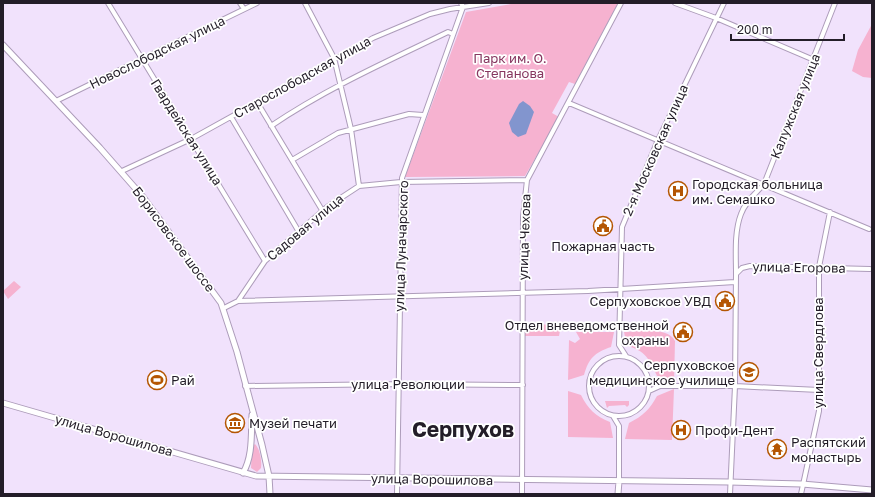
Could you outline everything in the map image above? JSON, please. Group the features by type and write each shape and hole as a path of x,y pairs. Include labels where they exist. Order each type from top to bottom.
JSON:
{"main road":[{"name":"Борисовское шоссе","path":"3,45 122,171 180,246 224,308 262,445 269,476 270,494"},
{"name":"улица Ворошилова","path":"3,403 243,473 269,476 397,479 730,482 802,484 872,490"},
{"path":"243,473 247,466 251,445 252,410"},
{"path":"251,445 255,442 262,445"},
{"path":"618,494 619,481"}],"street":[{"name":"Гвардейская улица","path":"108,3 265,261"},
{"path":"240,3 244,9"},
{"name":"Новослободская улица","path":"56,101 141,58 257,3"},
{"path":"305,3 334,58 351,128 359,186"},
{"name":"Старослободская улица","path":"122,171 192,139 372,38 430,14 462,5 489,3"},
{"name":"улица Чехова","path":"522,494 523,217 527,180 570,103 621,3"},
{"path":"675,3 716,18 814,60"},
{"name":"2-я Московская улица","path":"619,345 619,289 622,227 658,140 724,3"},
{"name":"Калужская улица","path":"736,274 737,244 741,213 747,202 764,184 814,60 835,3"},
{"name":"улица Луначарского","path":"397,494 401,182 462,5"},
{"path":"271,126 298,108 367,70 448,32 453,34"},
{"path":"257,102 322,210"},
{"path":"570,103 869,229"},
{"path":"292,160 338,133 351,128 409,114 423,115"},
{"path":"231,116 299,232"},
{"name":"Садовая улица","path":"224,308 238,301 265,261 322,210 359,186 401,182 527,180"},
{"name":"улица Свердлова","path":"801,494 809,449 816,432 819,411 819,267 830,212"},
{"name":"улица Егорова","path":"238,301 619,289 735,282 736,274 742,268 750,266 870,269"},
{"path":"730,494 735,386 735,282"},
{"path":"613,356 619,345 626,356 642,366 649,379 649,391 646,401 640,408 624,416 613,416 596,406 589,392 589,379 596,366 607,358 613,356 626,356"},
{"path":"649,379 660,386"},
{"name":"улица Революции","path":"246,386 292,384 523,385"},
{"path":"649,391 660,386 735,386 819,390"},
{"path":"613,416 618,426 619,481"},
{"path":"618,426 624,416"}],"green space":[{"name":"Парк им. О. Степанова","path":"517,3 618,3 575,84 569,82 552,113 559,117 525,176 405,177 466,12"},
{"path":"872,24 872,78 863,77 852,71 858,50"},
{"path":"14,281 21,287 8,299 3,291"},
{"path":"525,324 561,325 559,336 525,336"},
{"path":"652,331 666,333 671,336 675,341 674,383 657,376 652,365 643,353 627,346 624,332"},
{"path":"576,332 614,332 611,347 596,354 590,360 584,375 568,380 569,340 575,343 580,339"},
{"path":"674,389 672,440 625,439 629,423 646,412 657,396"},
{"path":"568,391 581,395 592,412 610,422 613,438 568,437"},
{"path":"605,401 629,401 629,405 627,407 625,405 609,406 607,408"},
{"path":"255,444 259,452 261,462 261,468 257,472 251,468 252,447"}],"water":[{"path":"523,101 530,106 534,112 526,134 518,137 512,132 509,123 519,104"}],"place":[{"name":"Городская больница им. Семашко","path":"678,191"},
{"name":"Пожарная часть","path":"603,226"},
{"name":"Серпуховское УВД","path":"725,301"},
{"name":"Отдел вневедомственной охраны","path":"683,332"},
{"name":"Серпуховское медицинское училище","path":"749,372"},
{"name":"Рай","path":"157,380"},
{"name":"Музей печати","path":"235,423"},
{"name":"Профи-Дент","path":"681,430"},
{"name":"Распятский монастырь","path":"777,449"}],"district":[{"name":"Серпухов","path":"463,429"}]}
